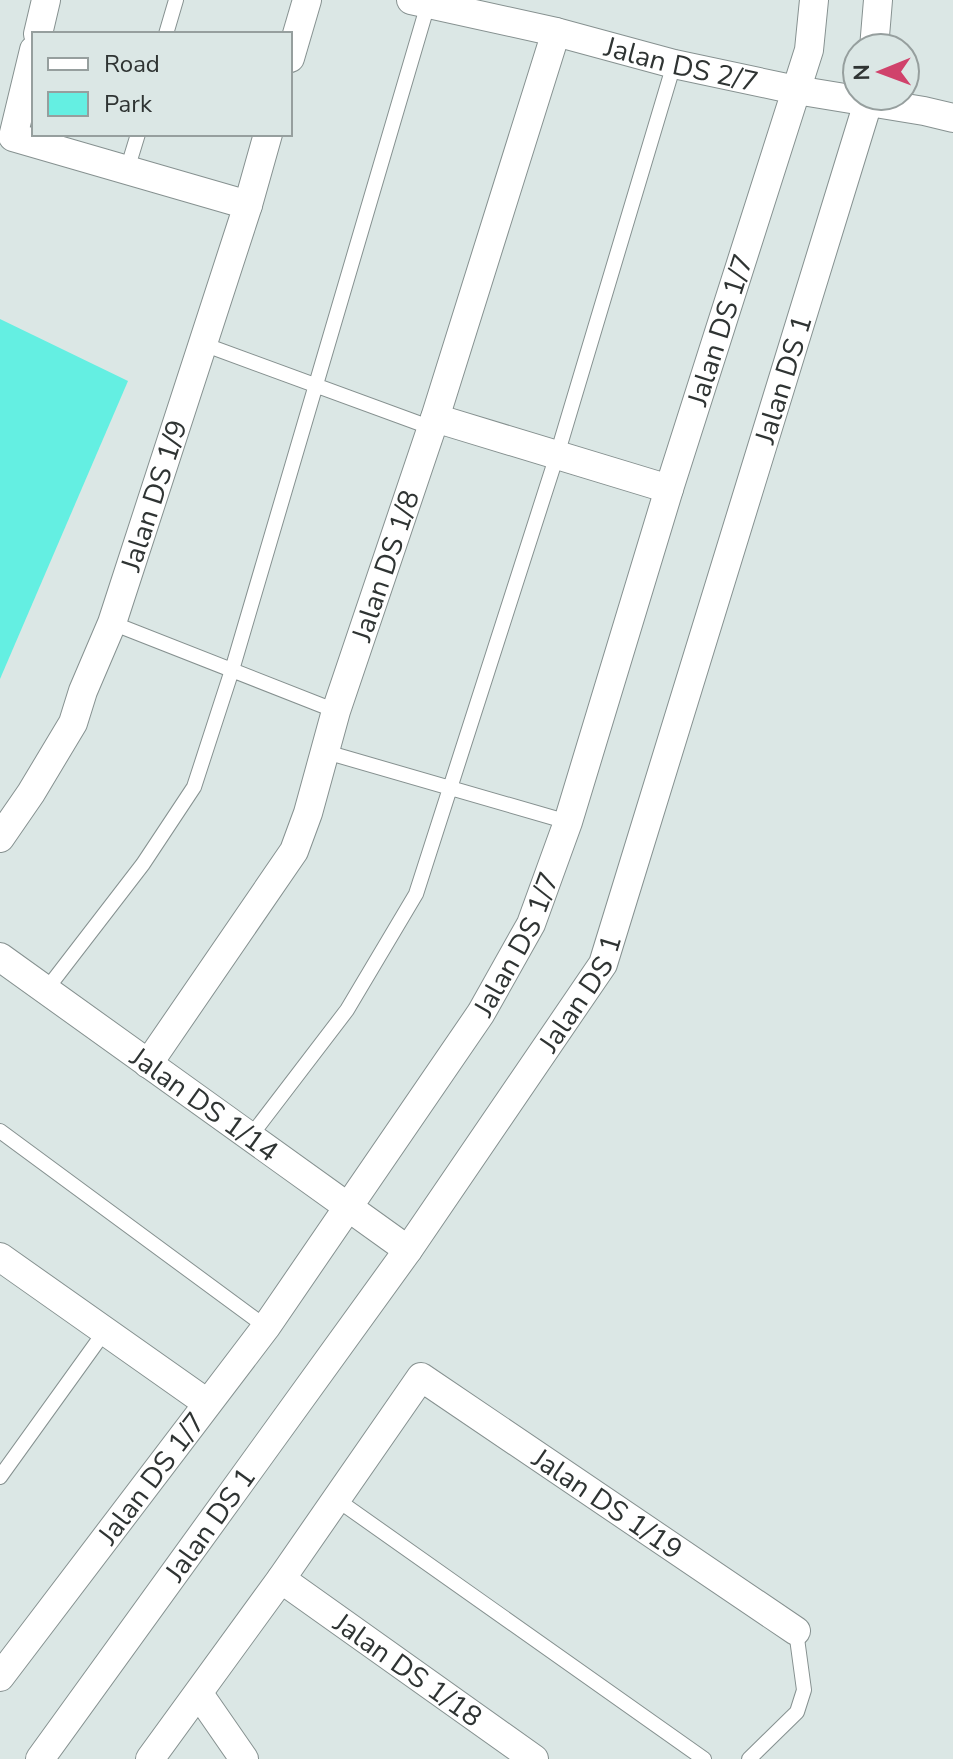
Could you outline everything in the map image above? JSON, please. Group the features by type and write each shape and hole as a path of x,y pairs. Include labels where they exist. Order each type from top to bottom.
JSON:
{"street":[{"path":"38,32 46,0"},
{"path":"292,51 307,0"},
{"name":"Jalan DS 1/7","path":"0,1677 266,1327 488,1001 531,924 568,822 669,489 809,50 814,0"},
{"path":"875,32 878,0"},
{"name":"Jalan DS 2/7","path":"427,2 674,64 796,90 841,95"},
{"name":"Jalan DS 1/8","path":"148,1064 294,851 336,711 433,423 556,32"},
{"path":"32,58 13,137 248,205"},
{"name":"Jalan DS 2/7","path":"921,111 953,118"},
{"name":"Jalan DS 1","path":"40,1759 408,1250 603,964 866,112"},
{"name":"Jalan DS 1/9","path":"0,838 73,723 112,623 248,205 267,136"},
{"path":"433,423 557,455 669,489"},
{"name":"Jalan DS 1/14","path":"0,957 408,1250"},
{"path":"2,1263 207,1403"},
{"name":"Jalan DS 1/19","path":"336,1499 421,1377 796,1631"},
{"path":"150,1759 336,1499"},
{"name":"Jalan DS 1/18","path":"281,1579 534,1759"},
{"path":"199,1694 244,1759"}],"lane":[{"path":"167,32 176,0"},
{"path":"46,990 143,864 194,787 232,670 427,2"},
{"path":"250,1137 347,1010 416,894 557,455 674,64"},
{"path":"127,170 137,136"},
{"path":"203,344 433,423"},
{"path":"112,623 336,711"},
{"path":"326,752 568,822"},
{"path":"0,1131 266,1327"},
{"path":"0,1477 105,1331"},
{"path":"336,1499 704,1759"},
{"path":"749,1759 797,1712 804,1690 796,1631"}],"green space":[{"path":"0,319 128,381 0,679"}]}
